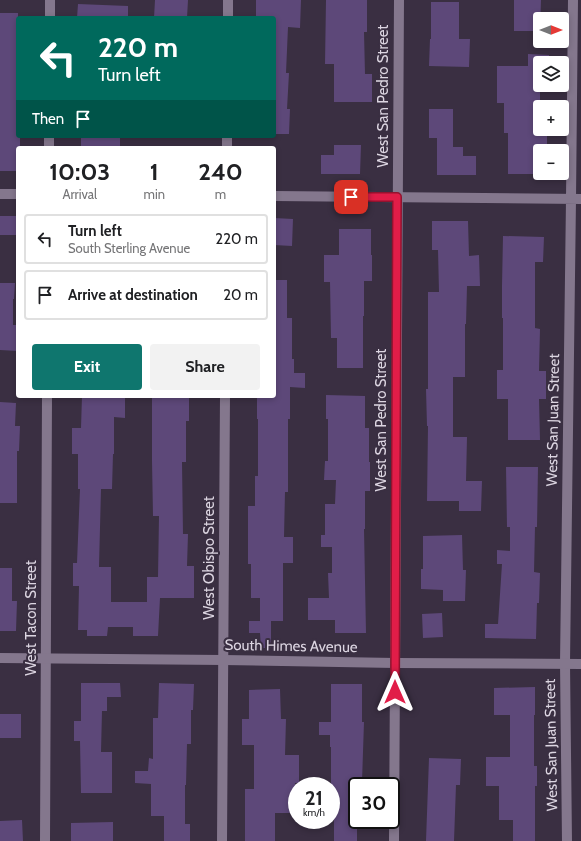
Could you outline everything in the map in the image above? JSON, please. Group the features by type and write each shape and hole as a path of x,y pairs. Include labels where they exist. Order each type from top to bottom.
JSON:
{"street":[{"path":"50,0 50,16"},
{"path":"228,0 228,16"},
{"name":"West San Pedro Street","path":"394,841 399,0"},
{"name":"West San Juan Street","path":"567,841 565,663 576,199 573,0"},
{"path":"0,194 16,194"},
{"path":"276,196 576,199"},
{"name":"West Tacon Street","path":"45,841 47,398"},
{"name":"West Obispo Street","path":"222,841 225,398"},
{"name":"South Himes Avenue","path":"0,658 581,664"}],"building":[{"path":"155,0 188,0 187,16 154,16"},
{"path":"256,0 301,0 300,28 288,27 286,73 289,73 287,109 290,109 289,134 276,134 276,16 256,16"},
{"path":"326,0 367,0 367,32 364,32 365,74 372,74 372,102 334,102 334,64 325,64"},
{"path":"514,0 541,0 541,12 533,12 533,31 514,31"},
{"path":"431,2 459,2 459,39 470,39 469,67 429,66"},
{"path":"78,4 128,6 128,16 77,16"},
{"path":"0,13 18,13 18,16 16,16 16,138 20,138 20,146 16,146 16,171 0,171"},
{"path":"528,54 549,55 533,56 533,92 540,92 540,100 533,100 533,136 547,136 547,144 533,144 533,174 508,174 508,133 504,133 504,103 497,103 497,66 528,66"},
{"path":"429,109 453,109 453,147 463,147 463,156 476,156 476,175 437,175 437,138 429,138"},
{"path":"81,138 120,138 120,146 81,146"},
{"path":"334,145 361,145 360,174 321,174 321,155 334,155"},
{"path":"0,216 16,216 16,235 0,235"},
{"path":"276,218 293,219 292,246 276,245"},
{"path":"432,221 468,221 469,256 479,255 480,286 467,286 465,377 453,377 453,437 467,437 466,481 482,481 481,511 459,511 459,501 427,501 428,426 426,389 428,389 428,292 439,292 438,250 432,250"},
{"path":"339,229 371,229 372,281 364,281 363,368 337,368 337,338 331,338 330,282 324,282 324,255 339,255"},
{"path":"503,236 544,237 543,262 535,262 535,328 540,329 539,371 546,371 546,399 539,399 540,440 508,440 508,399 497,399 497,370 503,370"},
{"path":"276,280 287,280 287,318 292,318 292,359 294,359 294,373 305,373 305,388 290,387 290,419 288,419 288,492 285,492 284,537 293,537 293,563 283,563 283,621 271,621 271,648 261,648 260,633 249,633 249,621 260,621 260,598 251,598 251,564 248,564 248,506 255,506 255,476 258,476 257,398 276,398"},
{"path":"0,283 15,283 13,299 13,325 16,325 16,351 0,350"},
{"path":"326,395 365,396 365,428 369,428 370,462 370,491 365,491 364,529 366,633 335,633 335,620 308,620 308,598 329,598 328,573 332,573 332,547 321,547 321,535 325,535 325,504 335,504 336,480 324,480 325,461 328,461 328,419 326,419"},
{"path":"82,398 125,398 125,418 114,417 112,489 101,489 99,567 111,567 111,602 147,602 147,577 158,577 159,516 153,516 152,398 189,398 189,421 186,421 186,462 182,462 183,534 188,534 187,566 194,566 194,598 160,598 158,636 133,636 133,627 108,627 107,636 87,636 87,630 78,630 79,586 73,586 73,563 77,563 80,489 78,489 78,454 72,454 72,428 81,428"},
{"path":"0,402 16,403 15,426 20,426 19,451 17,451 17,503 0,503"},
{"path":"506,467 538,467 537,527 535,527 534,572 540,573 536,639 485,638 485,624 498,624 502,564 497,564 497,550 510,551 510,527 507,527"},
{"path":"462,535 463,570 466,570 465,601 443,601 443,590 421,589 421,569 423,569 423,536"},
{"path":"0,568 12,568 12,601 17,601 16,631 0,631"},
{"path":"442,613 443,637 423,638 422,614"},
{"path":"81,683 120,683 121,697 107,697 107,711 102,711 101,752 112,752 112,793 81,793 80,741 74,741 74,721 81,721"},
{"path":"159,683 194,684 193,710 191,710 191,744 187,744 185,785 185,824 190,824 190,841 164,841 164,816 151,816 151,784 135,783 135,771 148,771 149,758 153,759 153,718 158,718"},
{"path":"331,684 362,684 362,722 364,722 362,777 348,777 348,829 357,829 357,841 334,841 334,829 340,829 340,777 331,777 330,735 319,735 319,722 331,722"},
{"path":"535,687 534,766 537,766 537,786 535,786 535,841 513,841 513,820 499,820 499,786 486,786 486,757 510,757 510,715 494,715 494,688"},
{"path":"280,689 281,719 286,719 285,755 299,755 299,777 288,777 288,813 275,813 275,841 245,841 245,789 254,789 254,745 242,745 242,719 249,719 249,690"},
{"path":"0,714 21,714 21,738 0,738"},
{"path":"429,758 461,759 460,785 456,785 454,841 426,841"},
{"path":"22,820 23,841 0,841 0,821"},
{"path":"113,822 113,841 71,841 71,823"}],"route":[{"path":"351,197 397,197 395,692"}]}
